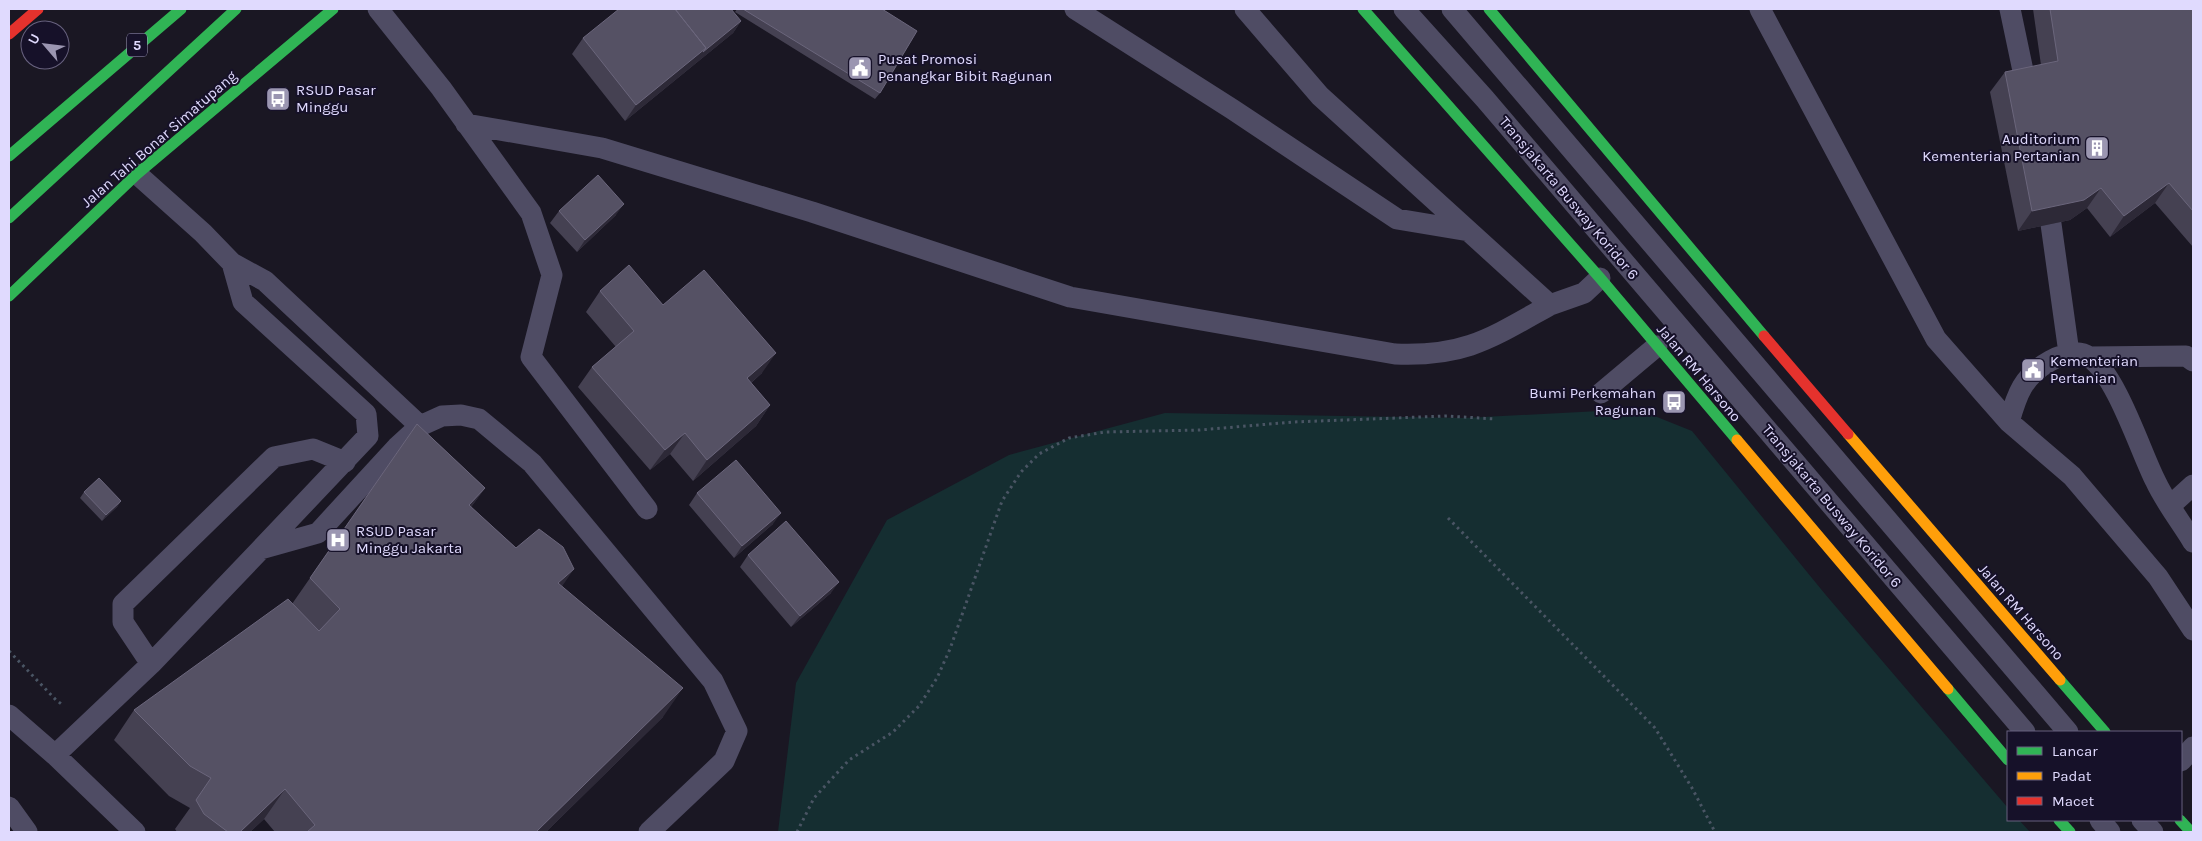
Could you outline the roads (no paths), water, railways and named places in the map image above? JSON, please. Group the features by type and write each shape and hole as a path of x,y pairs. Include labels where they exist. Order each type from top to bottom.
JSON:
{"main road":[{"path":"9,34 38,9"},
{"name":"5","path":"9,156 181,9"},
{"path":"9,218 236,9"},
{"name":"Jalan Tahi Bonar Simatupang","path":"9,296 138,174 333,9"},
{"name":"Jalan RM Harsono","path":"1363,9 1600,278 2007,759"},
{"name":"Jalan RM Harsono","path":"1488,9 1748,318 2104,731"},
{"path":"2060,821 2070,832"}],"lane":[{"path":"378,9 441,88 532,213 552,275 531,357 647,509"},
{"path":"1075,9 1232,109 1397,219 1469,231"},
{"path":"1245,9 1320,96 1550,305"},
{"name":"Transjakarta Busway Koridor 6","path":"1404,9 1485,99 2024,731"},
{"path":"1452,9 2067,731"},
{"path":"1760,9 1936,339 2009,422 2072,476 2158,577 2193,630"},
{"path":"2010,9 2026,85"},
{"path":"466,124 602,148 812,212 1070,296 1395,354 1425,355 1453,351 1484,341 1550,305 1584,292 1600,278"},
{"path":"138,174 203,233 232,263 265,281 420,426"},
{"path":"2051,224 2079,355 2112,384 2155,482 2193,542"},
{"path":"55,755 151,664 368,436 366,414 243,302 232,263"},
{"path":"1600,394 1657,346"},
{"path":"2009,422 2015,400 2027,377 2047,362 2079,355 2186,356 2193,361"},
{"path":"261,549 318,532 397,447 420,426 442,416 461,414 479,419 532,463 713,681 737,731 724,761 650,832"},
{"path":"151,664 123,622 123,604 274,457 313,449 345,462"},
{"path":"2170,506 2193,485"},
{"path":"9,716 55,755 134,832"},
{"path":"2182,760 2193,748"},
{"path":"9,807 27,832"},
{"path":"2101,821 2110,832"},
{"path":"2143,821 2153,832"}],"place":[{"name":"Pusat Promosi Penangkar Bibit Ragunan","path":"860,68"},
{"name":"RSUD Pasar Minggu","path":"278,99"},
{"name":"Auditorium Kementerian Pertanian","path":"2097,148"},
{"name":"Kementerian Pertanian","path":"2033,370"},
{"name":"Bumi Perkemahan Ragunan","path":"1674,402"},
{"name":"RSUD Pasar Minggu Jakarta","path":"338,540"}]}
